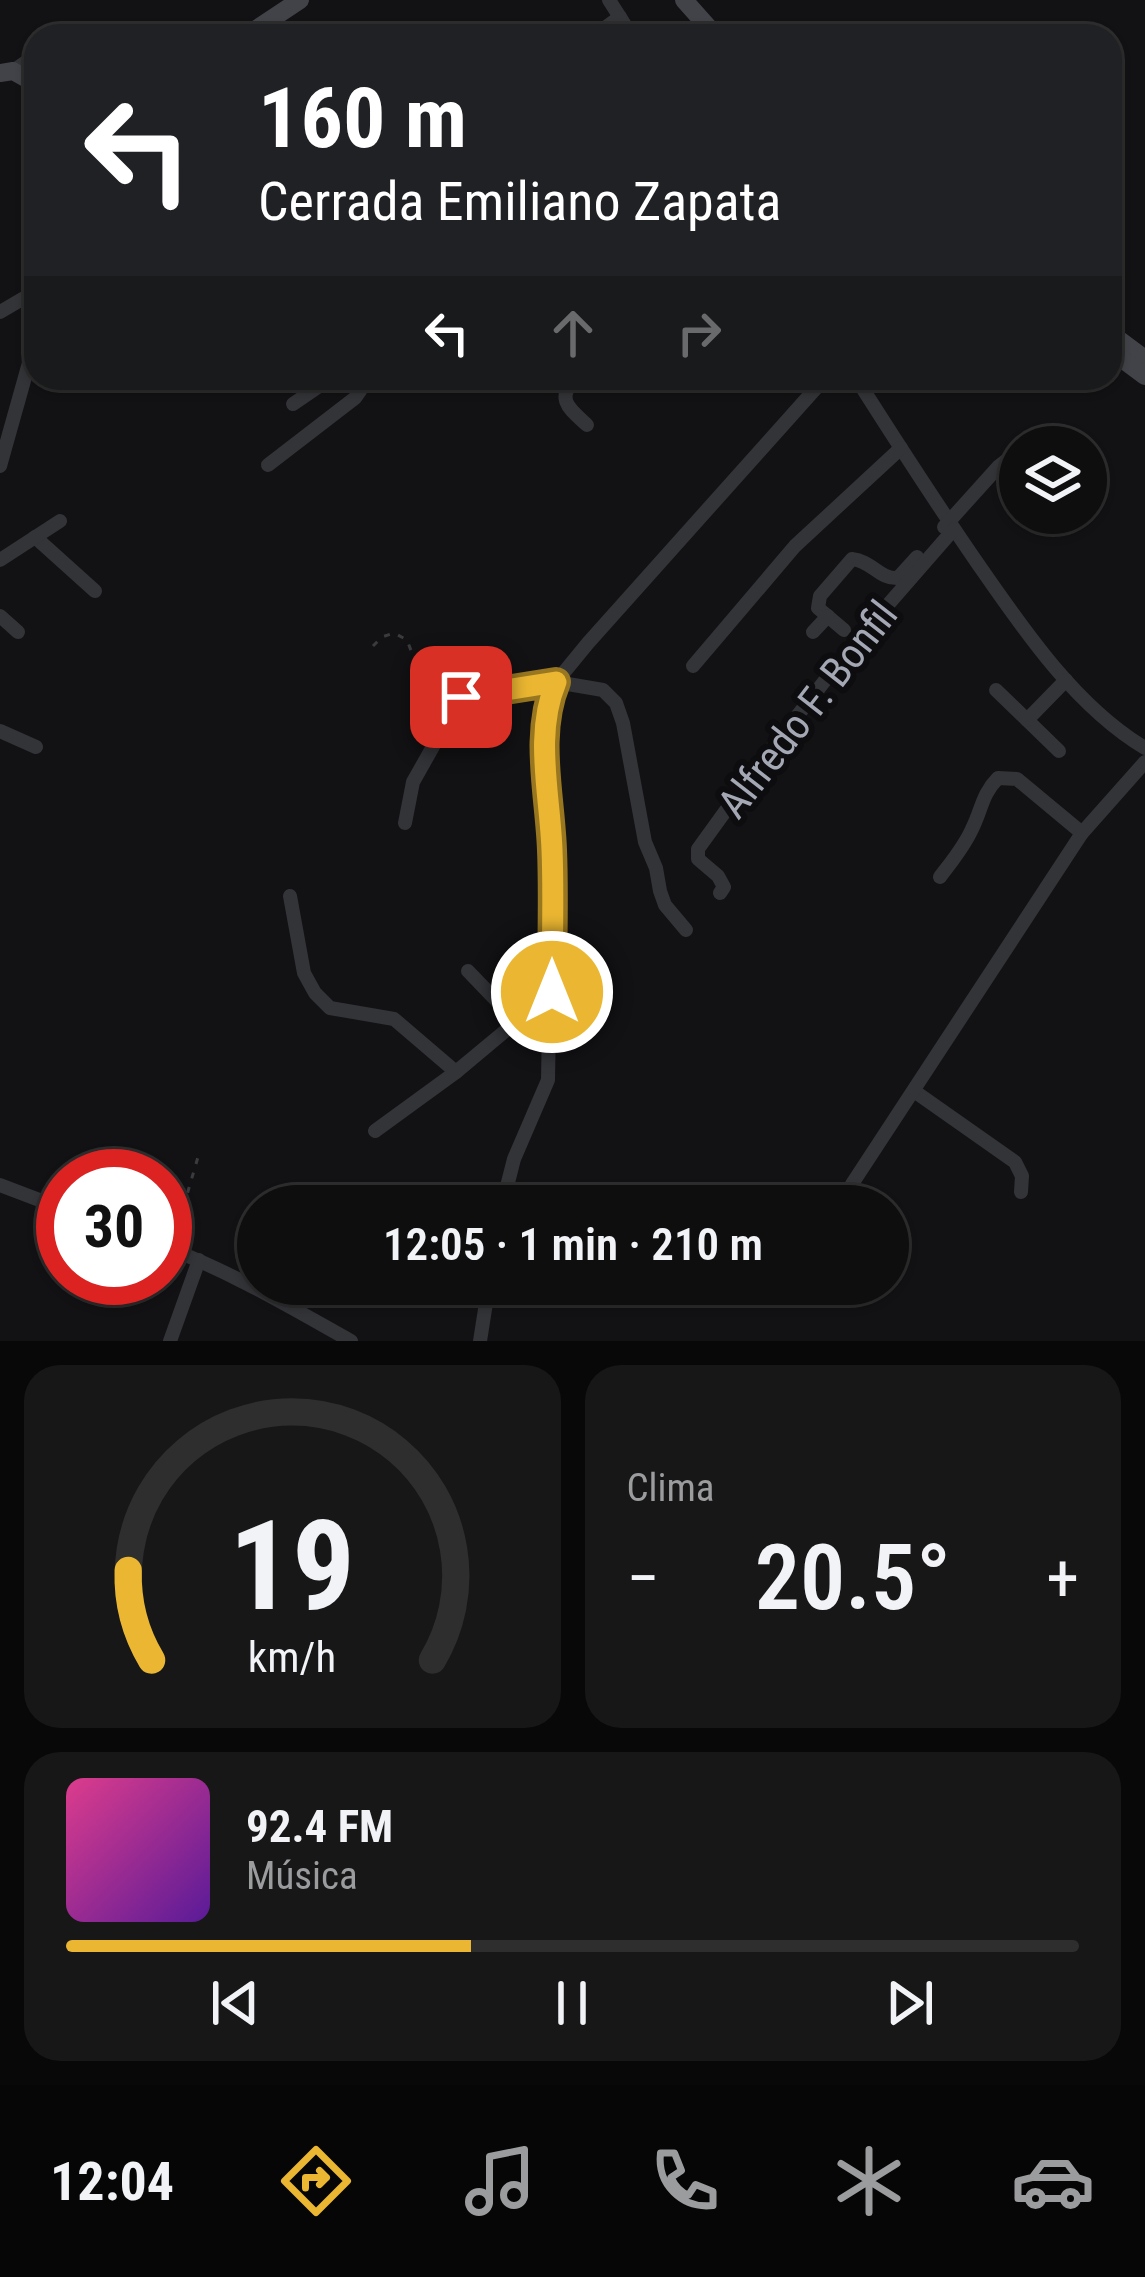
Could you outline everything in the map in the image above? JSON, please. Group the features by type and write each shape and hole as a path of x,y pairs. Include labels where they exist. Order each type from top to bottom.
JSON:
{"main road":[{"path":"264,24 300,0"},
{"path":"684,0 708,24"}],"street":[{"path":"609,0 625,24"},
{"path":"610,24 620,16"},
{"path":"0,466 24,381"},
{"path":"293,404 313,390"},
{"path":"268,466 356,398 360,390"},
{"path":"566,390 568,407 587,424"},
{"path":"507,1185 548,1080 552,849 544,733 556,682 814,390"},
{"path":"864,390 1013,615 1066,680 1126,737 1145,748"},
{"path":"693,666 795,546 901,448"},
{"path":"844,629 818,608 820,596 852,560 864,560 888,578 898,578 951,525 999,466"},
{"path":"0,560 60,521"},
{"name":"Alfredo F. Bonfil","path":"720,893 724,887 698,859 698,849 758,766 951,525"},
{"path":"35,537 95,591"},
{"path":"0,616 18,632"},
{"path":"813,632 828,616"},
{"path":"1027,720 1066,680"},
{"path":"405,823 412,782 461,697 556,682 603,691 616,703 623,723 645,842 660,891 665,905 686,930"},
{"path":"997,690 1059,751"},
{"path":"0,730 36,747"},
{"path":"852,1185 1082,833 1145,762"},
{"path":"940,877 964,845 986,790 998,778 1017,779 1082,833"},
{"path":"290,896 304,973 329,1008 394,1019 455,1072"},
{"path":"468,971 517,1022"},
{"path":"374,1131 552,992"},
{"path":"914,1091 1015,1162 1022,1176 1021,1192"},
{"path":"0,1185 36,1199"},
{"path":"192,1257 237,1279"},
{"path":"170,1341 199,1260"},
{"path":"286,1305 351,1341"},
{"path":"480,1341 486,1305"}],"path":[{"path":"373,646 394,632 407,640 418,669 448,694 461,697"},
{"path":"192,1175 198,1157"}],"route":[{"path":"461,697 556,682 544,733 552,849 552,992"}]}
